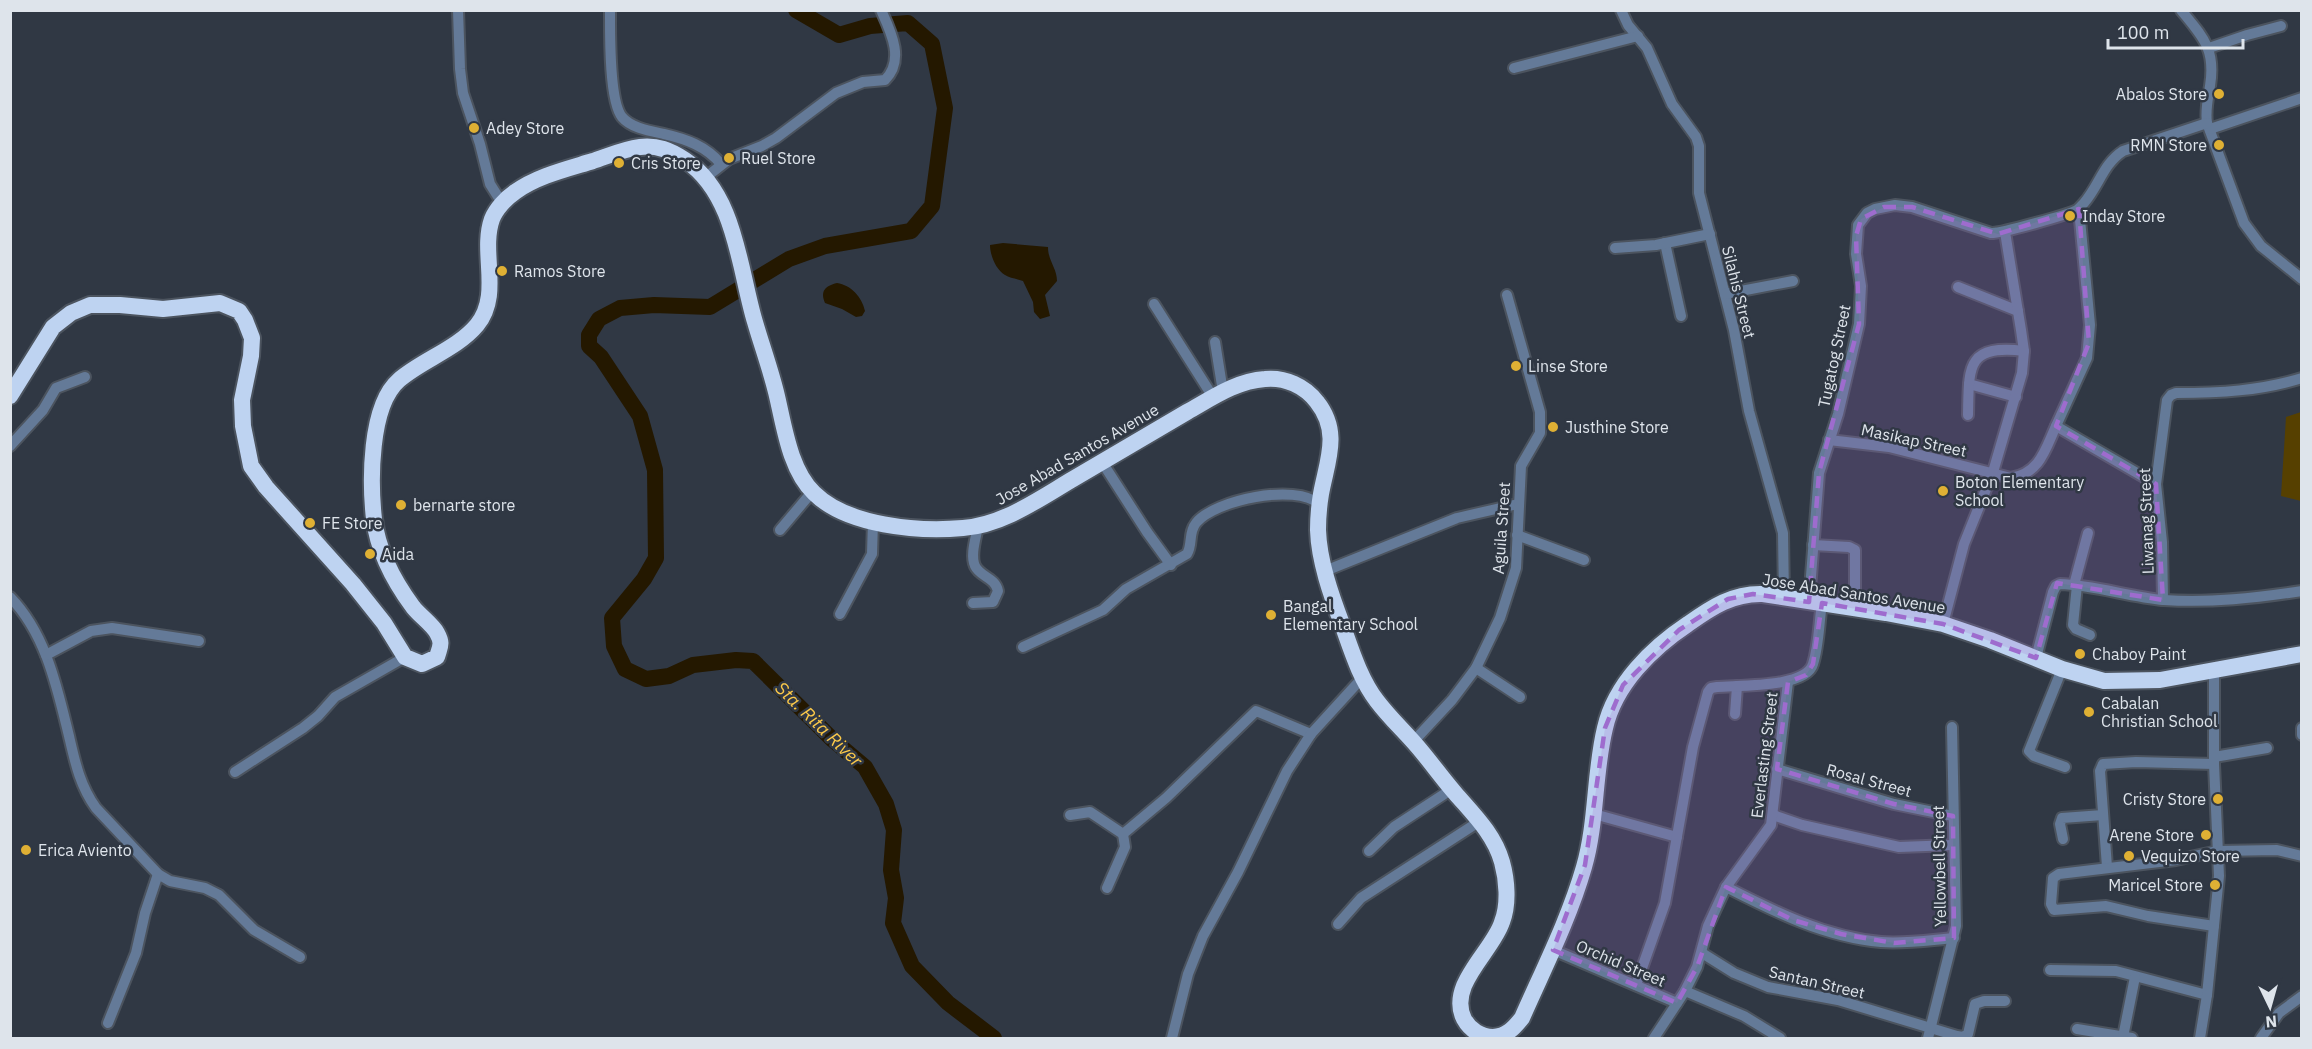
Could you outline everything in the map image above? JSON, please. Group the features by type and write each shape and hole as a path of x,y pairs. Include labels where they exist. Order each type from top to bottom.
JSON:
{"highway":[{"name":"Jose Abad Santos Avenue","path":"405,657 422,664 437,657 441,645 437,633 416,612 391,574 379,548 374,518 374,451 385,399 394,384 468,334 480,322 487,310 490,297 492,217 511,194 532,182 620,152 645,146 666,149 696,168 705,178 728,219 795,462 812,492 835,509 873,522 933,529 978,526 1025,507 1218,394 1243,383 1274,378 1296,384 1312,395 1331,429 1332,440 1319,504 1319,541 1325,571 1341,623 1363,677 1379,705 1480,821 1497,846 1502,862 1505,876 1505,907 1502,924 1468,977 1461,995 1460,1011 1473,1031 1489,1037 1499,1037 1511,1032 1522,1018 1553,950 1585,865 1605,728 1623,685 1642,663 1679,630 1728,599 1753,594 1856,608 1943,624 2062,669 2104,681 2160,680 2301,654"},
{"path":"10,396 53,327 71,313 90,305 163,309 220,303 239,311 252,338 251,356 242,400 243,426 251,466 266,487 384,623 405,657"}],"street":[{"path":"458,10 463,93 490,184 502,203"},
{"path":"610,10 611,57 620,115 629,124 683,138 702,147 721,164"},
{"path":"705,178 721,164 769,142 836,93 863,82 885,80 890,75 894,63 894,37 881,10"},
{"name":"Silahis Street","path":"1621,10 1628,25 1653,58 1672,104 1696,137 1700,156 1699,193 1725,294 1749,411 1781,520 1785,559 1784,598"},
{"path":"2181,10 2202,35 2209,48 2211,77 2206,106 2208,126 2233,196 2252,235 2275,259 2301,279"},
{"path":"2209,48 2282,26"},
{"path":"1514,68 1638,36"},
{"path":"2156,484 2056,426 2087,358 2089,343 2090,325 2079,209 2090,196 2105,168 2123,151 2301,99"},
{"name":"Tugatog Street","path":"1815,602 1813,545 1820,473 1838,414 1859,324 1861,286 1856,236 1861,219 1875,209 1895,205 1920,209 1991,233 2005,232 2079,209"},
{"path":"1943,624 1964,544 1993,472 2022,373 2024,351 2005,232"},
{"path":"1615,248 1665,243 1710,234"},
{"path":"1665,243 1681,316"},
{"path":"1725,294 1793,281"},
{"path":"1958,287 2018,311"},
{"name":"Aguila Street","path":"1413,742 1452,700 1476,668 1500,618 1516,568 1521,466 1540,433 1541,424 1540,411 1507,295"},
{"path":"1154,304 1218,394"},
{"path":"1215,342 1218,394"},
{"path":"1968,415 1971,368 1982,355 2000,349 2024,351"},
{"path":"10,446 43,410 56,388 85,377"},
{"name":"Liwanag Street","path":"2163,600 2161,521 2156,484 2167,400 2176,393 2216,393 2259,388 2301,378"},
{"path":"1969,384 2016,398"},
{"name":"Masikap Street","path":"1829,440 1889,447 2011,478 2024,476 2033,469 2040,460 2056,426"},
{"path":"1102,462 1171,565"},
{"path":"780,530 812,492"},
{"path":"1023,647 1049,637 1102,610 1126,589 1171,565 1190,550 1190,536 1196,523 1202,517 1250,498 1277,495 1303,496 1319,504"},
{"path":"1325,571 1457,518 1518,504"},
{"path":"840,614 872,554 873,522"},
{"path":"973,603 993,602 998,591 991,579 975,566 974,550 978,526"},
{"path":"2088,533 2076,585 2073,625 2090,635"},
{"path":"1517,535 1584,560"},
{"path":"1813,545 1849,547 1856,550 1856,608"},
{"path":"2036,658 2056,586 2060,584 2163,600 2230,600 2301,591"},
{"path":"10,597 21,608 36,630 59,696 78,776 87,796 96,808 158,874 170,881 205,888 219,895 254,930 300,957"},
{"name":"Everlasting Street","path":"1654,1038 1685,991 1702,953 1708,926 1726,887 1766,833 1773,815 1788,682 1806,675 1814,664 1815,602"},
{"path":"46,655 91,631 112,628 199,641"},
{"path":"235,772 303,728 318,716 335,697 405,657"},
{"path":"1476,668 1520,697"},
{"path":"2062,669 2029,751 2034,756 2065,767"},
{"path":"2200,1038 2218,894 2214,670"},
{"path":"1172,1038 1188,974 1203,936 1238,872 1287,771 1311,734 1363,677"},
{"path":"1636,985 1665,903 1693,747 1708,692 1711,688 1788,682"},
{"path":"1735,714 1737,686"},
{"path":"1123,834 1187,778 1256,711 1311,734"},
{"name":"Yellowbell Street","path":"1929,1034 1954,938 1956,909 1952,727"},
{"path":"2301,728 2301,735"},
{"path":"2107,867 2100,771 2103,764 2214,761 2267,747"},
{"name":"Rosal Street","path":"1778,769 1894,804 1953,816"},
{"path":"1369,851 1394,827 1452,789"},
{"path":"1070,815 1090,812 1123,834 1125,847 1107,888"},
{"path":"1594,814 1677,837"},
{"path":"1773,815 1802,825 1899,847 1953,844"},
{"path":"2063,839 2060,824 2062,818 2103,815"},
{"path":"1338,924 1361,898 1480,821"},
{"path":"2214,926 2148,916 2106,906 2054,910 2051,907 2053,878 2055,875 2176,860 2218,851 2277,850 2301,856"},
{"path":"108,1023 136,953 145,913 158,874"},
{"path":"1726,887 1793,920 1841,934 1894,943 1954,938"},
{"name":"Orchid Street","path":"1553,950 1677,1003"},
{"name":"Santan Street","path":"1702,953 1734,972 1768,987 1838,1000 1929,1034 1963,1037 1968,1034 1976,1004 1984,1001 2005,1002"},
{"path":"2050,970 2100,969 2207,995"},
{"path":"2077,1029 2128,1038 2135,977"},
{"path":"1685,991 1744,1016 1780,1038"},
{"path":"2261,1038 2279,1013 2301,996"}],"highlighted area":[{"path":"1884,207 1912,207 1998,234 2079,209 2089,343 2056,426 2156,484 2163,600 2057,583 2036,658 1943,624 1822,603 1813,664 1806,675 1788,682 1777,769 1894,804 1953,816 1954,938 1894,943 1841,934 1793,920 1726,887 1697,967 1677,1003 1553,950 1585,865 1605,728 1623,685 1679,630 1728,599 1753,594 1809,602 1819,473 1859,324 1856,236 1861,219"}],"shaded area":[{"path":"1003,243 1048,247 1057,281 1045,295 1050,316 1040,319 1034,312 1033,302 1023,281 1005,275 996,265 990,245"},
{"path":"837,283 847,286 859,297 865,311 862,316 856,317 825,303 823,292 829,286"},
{"path":"2302,412 2301,501 2281,496 2286,417"}],"waterway":[{"name":"Sta. Rita River","path":"796,10 839,35 870,26 908,23 932,44 945,108 932,206 911,231 825,246 789,259 710,307 654,305 620,308 599,319 589,335 589,346 601,357 640,416 655,470 656,558 644,579 612,618 614,646 625,669 646,679 669,676 693,665 736,660 753,661 833,740 865,767 886,804 894,830 891,870 896,898 893,923 912,966 948,1003 994,1038"}],"place":[{"name":"Abalos Store","path":"2219,94"},
{"name":"Adey Store","path":"474,128"},
{"name":"RMN Store","path":"2219,145"},
{"name":"Ruel Store","path":"729,158"},
{"name":"Cris Store","path":"619,163"},
{"name":"Inday Store","path":"2070,216"},
{"name":"Ramos Store","path":"502,271"},
{"name":"Linse Store","path":"1516,366"},
{"name":"Justhine Store","path":"1553,427"},
{"name":"Boton Elementary School","path":"1943,491"},
{"name":"bernarte store","path":"401,505"},
{"name":"FE Store","path":"310,523"},
{"name":"Aida","path":"370,554"},
{"name":"Bangal Elementary School","path":"1271,615"},
{"name":"Chaboy Paint","path":"2080,654"},
{"name":"Cabalan Christian School","path":"2089,712"},
{"name":"Cristy Store","path":"2218,799"},
{"name":"Arene Store","path":"2206,835"},
{"name":"Erica Aviento","path":"26,850"},
{"name":"Vequizo Store","path":"2129,856"},
{"name":"Maricel Store","path":"2215,885"}]}
